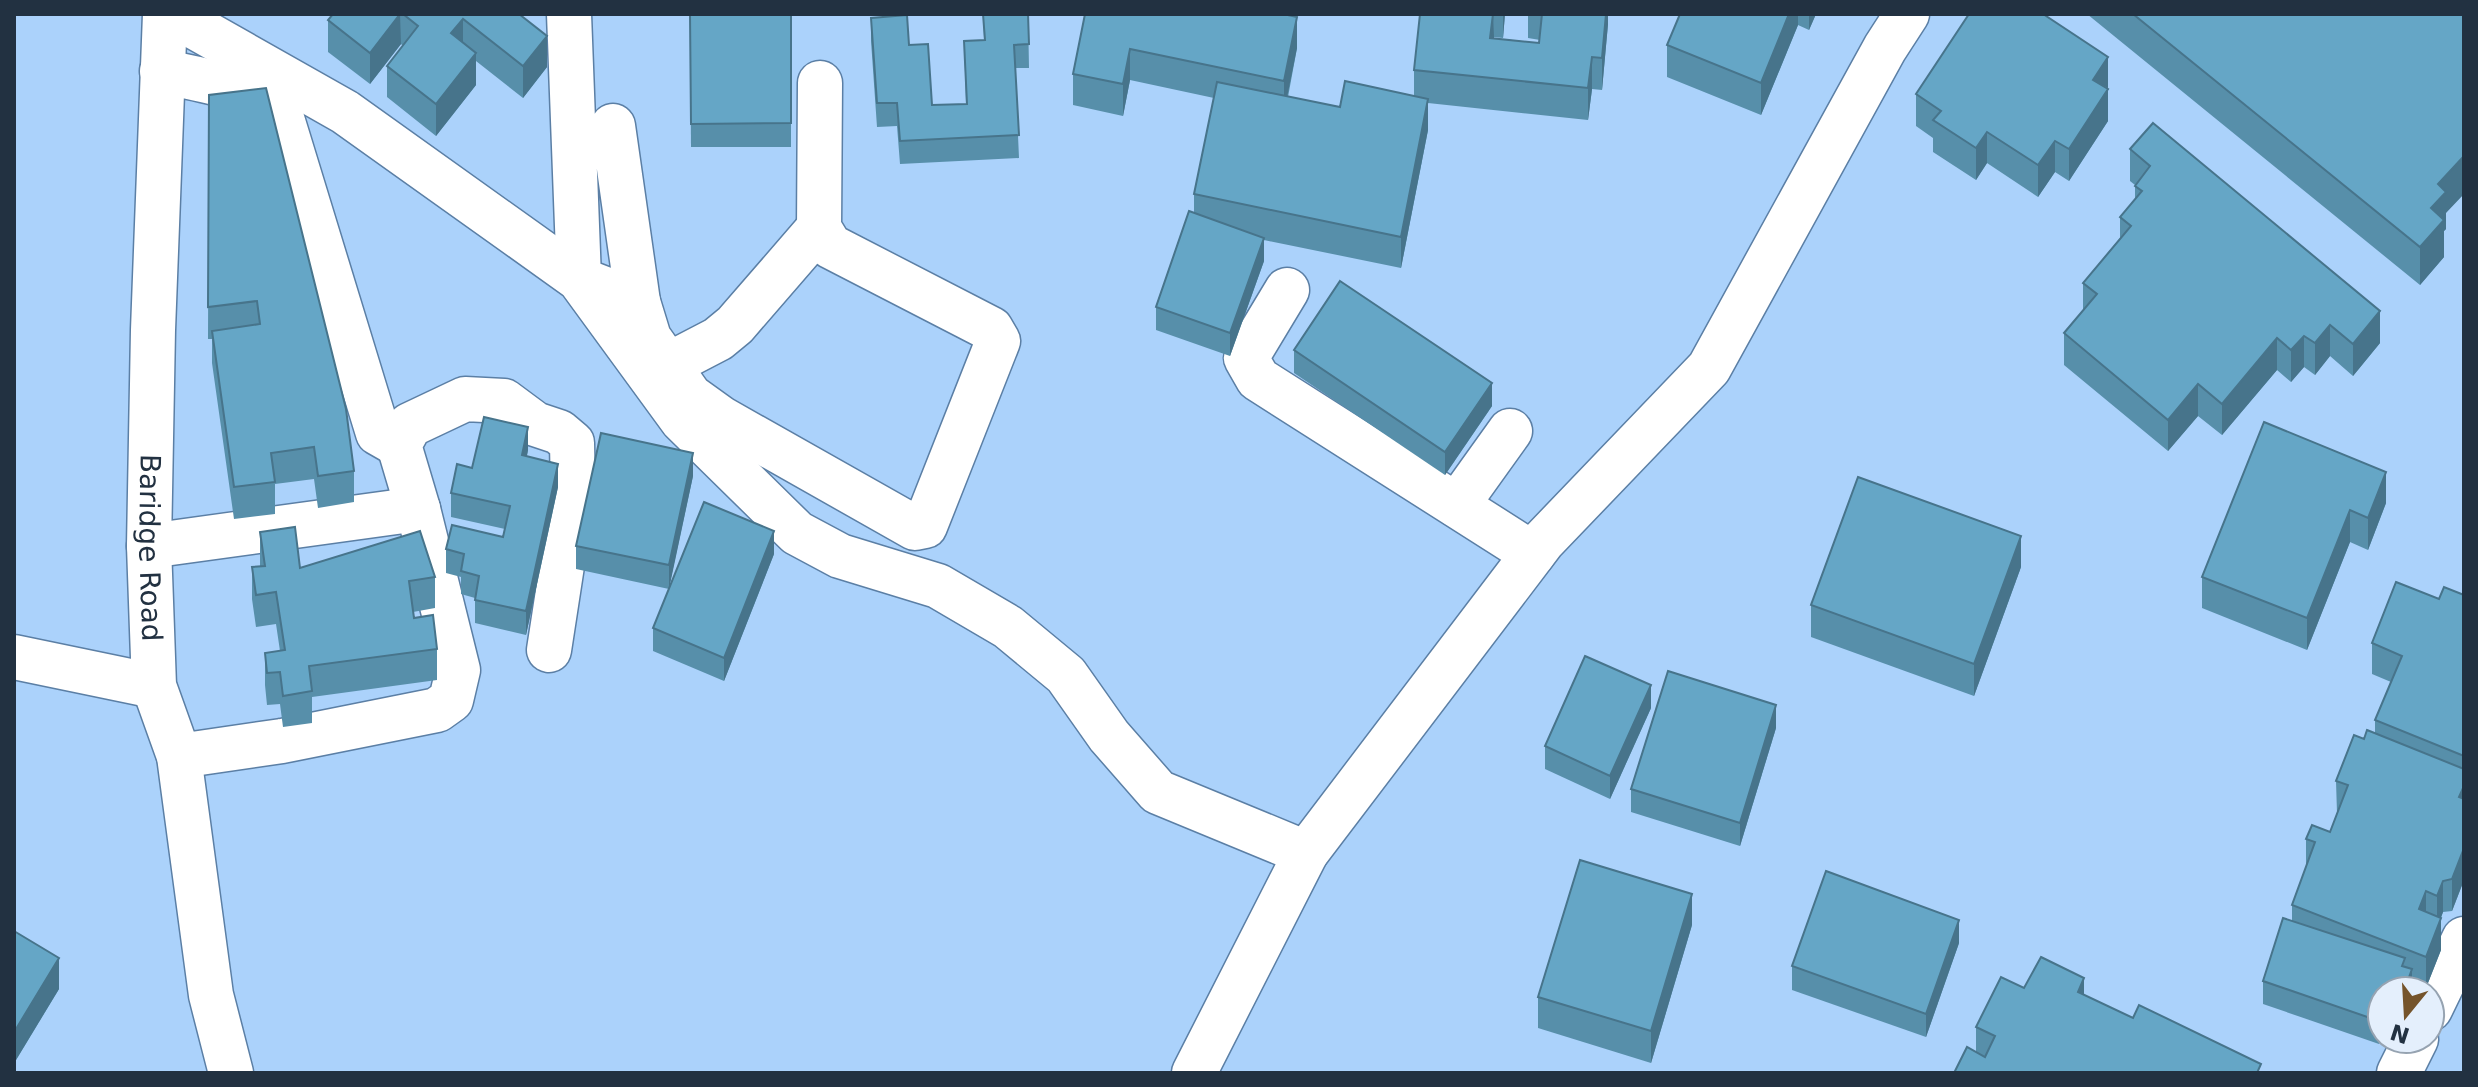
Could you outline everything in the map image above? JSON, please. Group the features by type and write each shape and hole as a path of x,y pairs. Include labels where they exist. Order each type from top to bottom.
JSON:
{"street":[{"name":"Baridge Road","path":"165,14 153,330 149,546 154,686 179,756 211,995 231,1073"},
{"path":"172,14 345,112 579,279 638,302"},
{"path":"569,14 579,279 682,420 797,533 840,556 938,586 1008,627 1066,675 1109,736 1158,792 1306,853"},
{"path":"1194,1073 1306,853 1533,554 1709,368 1907,14"},
{"path":"162,71 247,92 280,112 378,433 399,445 458,670 451,700 437,710 282,741 179,756"},
{"path":"613,126 638,302 649,338 690,396 722,419 915,528 925,526 998,341 991,329 830,246 819,228 820,83"},
{"path":"668,365 718,339 735,325 819,228"},
{"path":"1287,290 1246,358 1258,379 1533,554"},
{"path":"399,445 410,425 465,399 504,401 535,424 559,432 572,443 573,494 549,650"},
{"path":"1457,505 1510,431"},
{"path":"149,546 418,509"},
{"path":"882,568 903,521"},
{"path":"14,657 154,686"},
{"path":"2446,976 2464,939"},
{"path":"2399,1073 2408,1055"}],"building":[{"path":"333,14 400,14 370,53 328,20"},
{"path":"403,14 519,14 547,36 523,66 463,19 451,33 476,53 436,104 387,66 418,26"},
{"path":"690,14 791,14 791,123 691,124"},
{"path":"983,14 1028,14 1029,44 1014,45 1019,135 900,141 897,103 877,103 871,18 907,15 909,45 928,44 932,105 967,104 964,41 985,40"},
{"path":"1085,14 1283,14 1297,17 1284,81 1130,49 1123,84 1073,74"},
{"path":"1420,14 1493,14 1490,38 1539,43 1542,14 1606,14 1602,58 1592,57 1588,88 1414,70"},
{"path":"1680,14 1789,14 1761,83 1667,45"},
{"path":"1969,14 2043,14 2108,57 2093,80 2108,89 2069,149 2055,141 2038,165 1987,132 1976,148 1933,120 1941,111 1916,94"},
{"path":"2133,14 2464,14 2464,156 2438,184 2446,192 2431,208 2444,220 2420,247"},
{"path":"1345,81 1428,99 1401,237 1194,194 1217,82 1340,107"},
{"path":"266,88 346,409 354,471 318,476 314,447 271,453 275,482 234,487 212,331 260,324 257,301 208,307 209,95"},
{"path":"2153,123 2380,311 2353,344 2330,325 2315,343 2304,336 2291,350 2277,338 2222,404 2198,384 2168,420 2064,333 2097,294 2083,283 2131,226 2120,217 2142,191 2135,186 2150,166 2130,149"},
{"path":"1189,211 1264,238 1230,333 1156,307"},
{"path":"1340,281 1492,383 1445,452 1294,350"},
{"path":"484,417 528,427 522,455 558,464 526,611 475,600 479,576 461,571 464,554 446,549 452,525 503,537 510,506 451,493 457,464 472,468"},
{"path":"2264,422 2386,472 2368,518 2350,510 2307,618 2202,577"},
{"path":"601,433 693,453 669,565 576,546"},
{"path":"1858,477 2021,536 1974,664 1811,605"},
{"path":"704,502 774,531 724,658 653,628"},
{"path":"295,527 300,568 420,531 435,577 409,581 414,618 433,615 437,649 309,666 312,691 283,696 280,672 267,673 265,653 285,650 276,592 256,595 252,567 265,566 260,532"},
{"path":"2396,582 2439,599 2444,587 2464,595 2464,756 2375,720 2402,656 2372,643"},
{"path":"1585,656 1651,685 1610,776 1545,746"},
{"path":"1668,671 1776,705 1740,823 1631,789"},
{"path":"2367,730 2464,769 2464,786 2459,797 2464,799 2464,848 2452,879 2443,881 2437,896 2426,891 2419,909 2441,918 2426,957 2292,905 2315,842 2306,839 2312,825 2330,832 2348,785 2336,781 2354,735 2364,739"},
{"path":"1580,860 1692,894 1651,1031 1538,997"},
{"path":"1826,871 1959,920 1926,1014 1792,966"},
{"path":"2283,918 2405,958 2402,966 2412,969 2410,975 2366,975 2366,1017 2263,981"},
{"path":"14,931 59,958 16,1029 14,1027"},
{"path":"2041,957 2084,978 2078,992 2133,1018 2139,1005 2261,1064 2257,1073 1954,1073 1967,1047 1985,1057 1995,1036 1976,1027 2001,977 2024,988"}]}
